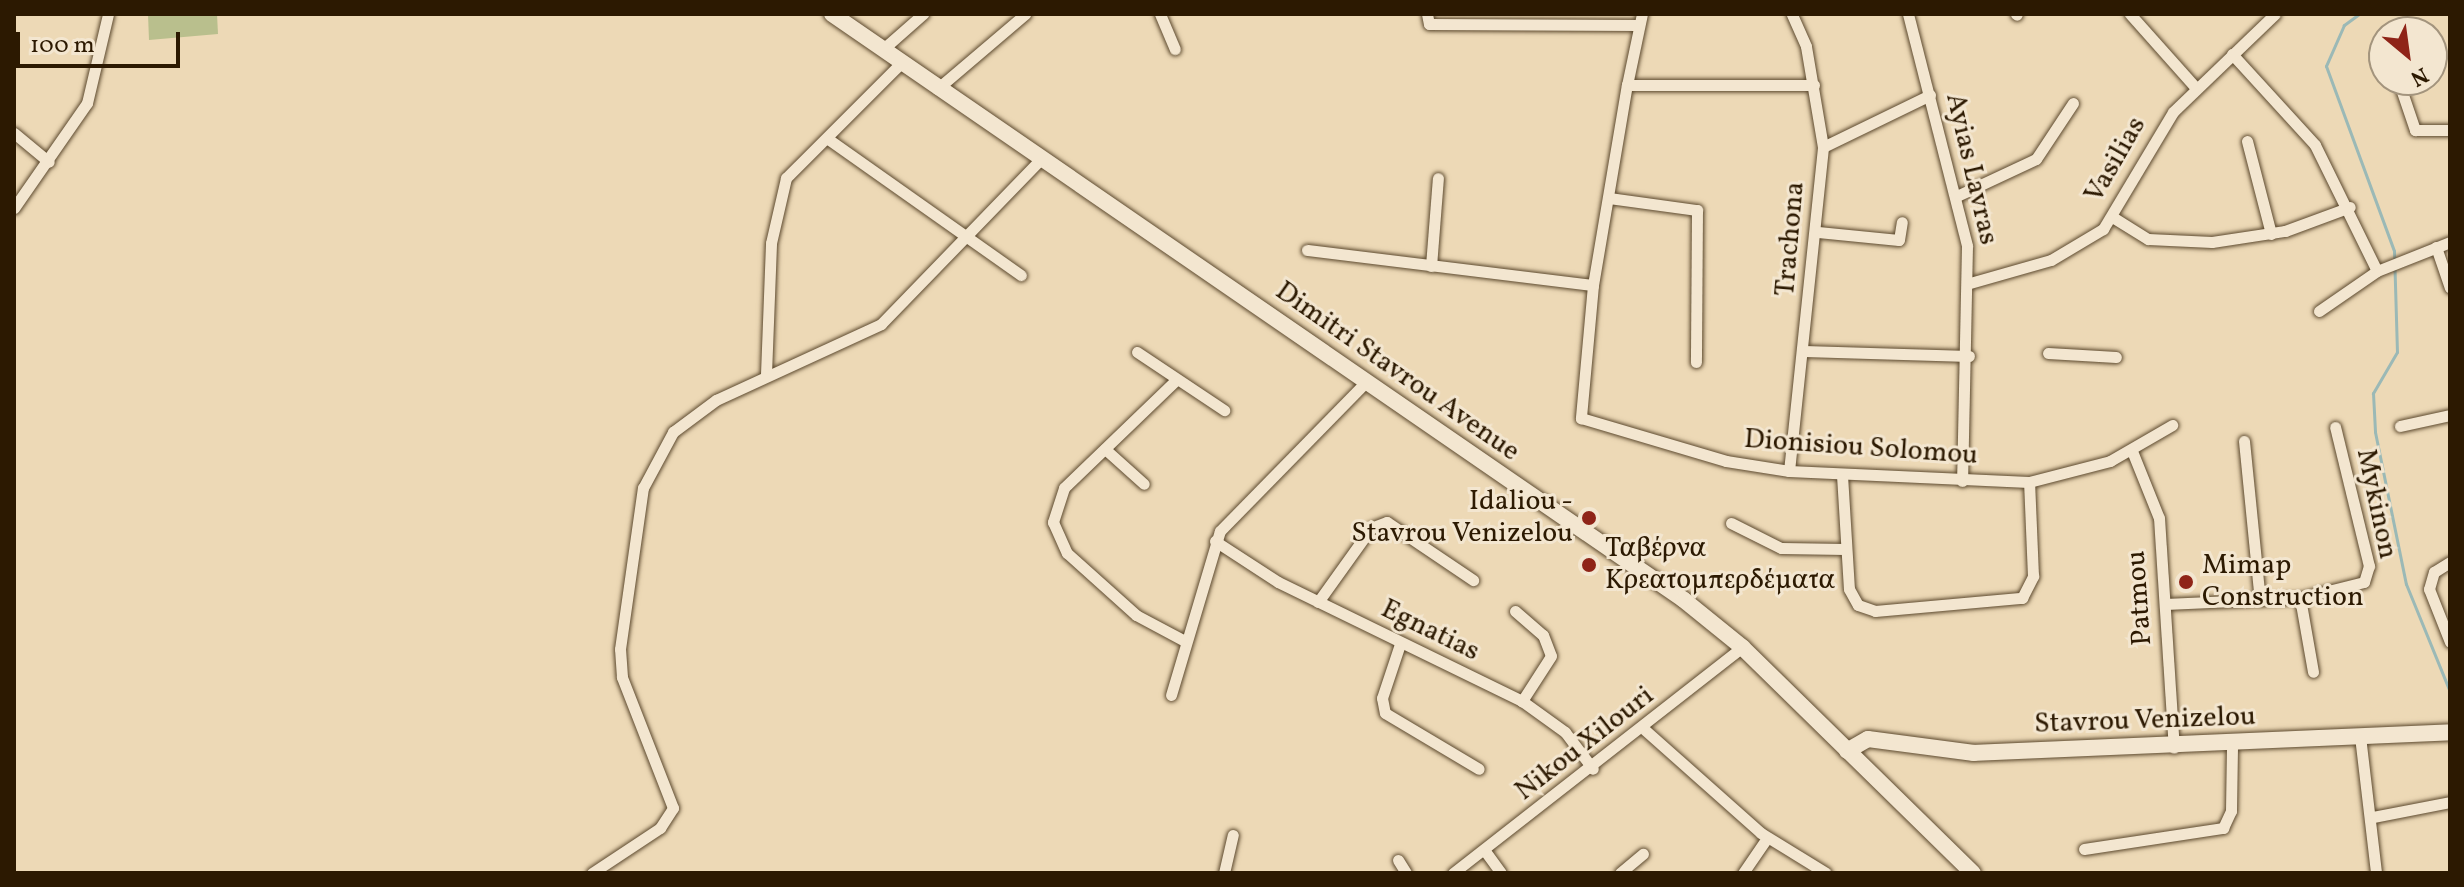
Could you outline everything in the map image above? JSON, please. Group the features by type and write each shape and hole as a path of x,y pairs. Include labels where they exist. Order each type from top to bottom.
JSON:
{"main road":[{"name":"Dimitri Stavrou Avenue","path":"832,14 937,89 1043,157 1742,647 1973,873"},
{"name":"Stavrou Venizelou","path":"1847,751 1868,739 1950,752 2232,746 2450,732"}],"street":[{"path":"14,208 49,162 92,91 108,14"},
{"path":"882,50 923,14"},
{"path":"937,89 1025,14"},
{"path":"1160,14 1175,49"},
{"path":"1427,14 1429,24 1640,19"},
{"name":"Trachona","path":"1789,471 1818,232 1823,147 1814,85 1792,14"},
{"name":"Ayias Lavras","path":"1908,14 1959,195 1970,283 1962,481"},
{"path":"2130,14 2195,87"},
{"name":"Vasilias","path":"1970,283 2051,260 2114,218 2153,140 2195,87 2275,14"},
{"name":"Dionisiou Solomou","path":"1640,19 1593,285 1578,410 1587,424 1789,471 2029,482 2132,451 2172,425"},
{"path":"2232,54 2303,129 2382,268"},
{"path":"766,374 771,243 786,178 901,63"},
{"path":"1627,85 1814,85"},
{"path":"1823,147 1930,95"},
{"path":"2403,96 2415,130 2450,130"},
{"path":"1959,195 2036,159 2059,134 2073,103"},
{"path":"14,133 49,162"},
{"path":"828,139 1021,275"},
{"path":"2247,141 2271,234"},
{"path":"592,873 660,828 673,808 622,677 643,488 673,432 697,410 766,374 881,324 961,233 1043,157"},
{"path":"1431,266 1438,178"},
{"path":"1609,198 1697,210 1696,362"},
{"path":"2114,218 2138,236 2161,241 2271,234 2350,207"},
{"path":"1818,232 1899,240 1902,222"},
{"path":"2319,311 2382,268 2450,242"},
{"path":"2436,247 2450,288"},
{"path":"1307,250 1593,285"},
{"path":"1804,351 1969,356"},
{"path":"1137,352 1175,381 1224,410"},
{"path":"2048,353 2116,357"},
{"path":"1175,381 1064,488 1054,513 1057,538 1136,615 1185,641"},
{"path":"1171,695 1215,541 1244,501 1365,383"},
{"path":"2400,426 2450,415"},
{"name":"Mykinon","path":"2165,604 2300,598 2358,585 2368,573 2335,427"},
{"path":"2244,441 2260,600"},
{"path":"1105,449 1144,484"},
{"name":"Patmou","path":"2132,451 2158,509 2174,748"},
{"path":"1842,475 1849,589 1866,609 2014,602 2033,581 2029,482"},
{"path":"1318,602 1371,528 1387,522 1473,580"},
{"path":"1731,523 1781,548 1845,549"},
{"name":"Egnatias","path":"1215,541 1318,602 1522,701 1565,732 1593,769"},
{"path":"2450,562 2434,572 2429,589 2450,642"},
{"path":"2300,598 2313,672"},
{"name":"Egnatias","path":"1515,611 1543,635 1551,656 1522,701"},
{"path":"1400,644 1382,698 1385,713 1479,769"},
{"name":"Nikou Xilouri","path":"1453,873 1645,730 1742,647"},
{"path":"1645,730 1767,838 1826,873"},
{"path":"2360,736 2373,817 2376,873"},
{"path":"2084,849 2223,828 2231,811 2232,746"},
{"path":"2373,817 2450,802"},
{"path":"1226,872 1233,835"},
{"path":"1743,873 1767,838"},
{"path":"1485,851 1501,873"},
{"path":"1620,873 1643,854"},
{"path":"1398,860 1406,873"}],"green space":[{"path":"148,14 217,14 218,34 149,40"}],"waterway":[{"path":"2359,14 2344,25 2326,66 2394,251 2397,352 2373,393 2375,432 2406,584 2450,692"}],"place":[{"name":"Idaliou - Stavrou Venizelou","path":"1589,518"},
{"name":"Ταβέρνα Κρεατομπερδέματα","path":"1589,565"},
{"name":"Mimap Construction","path":"2186,582"}]}
